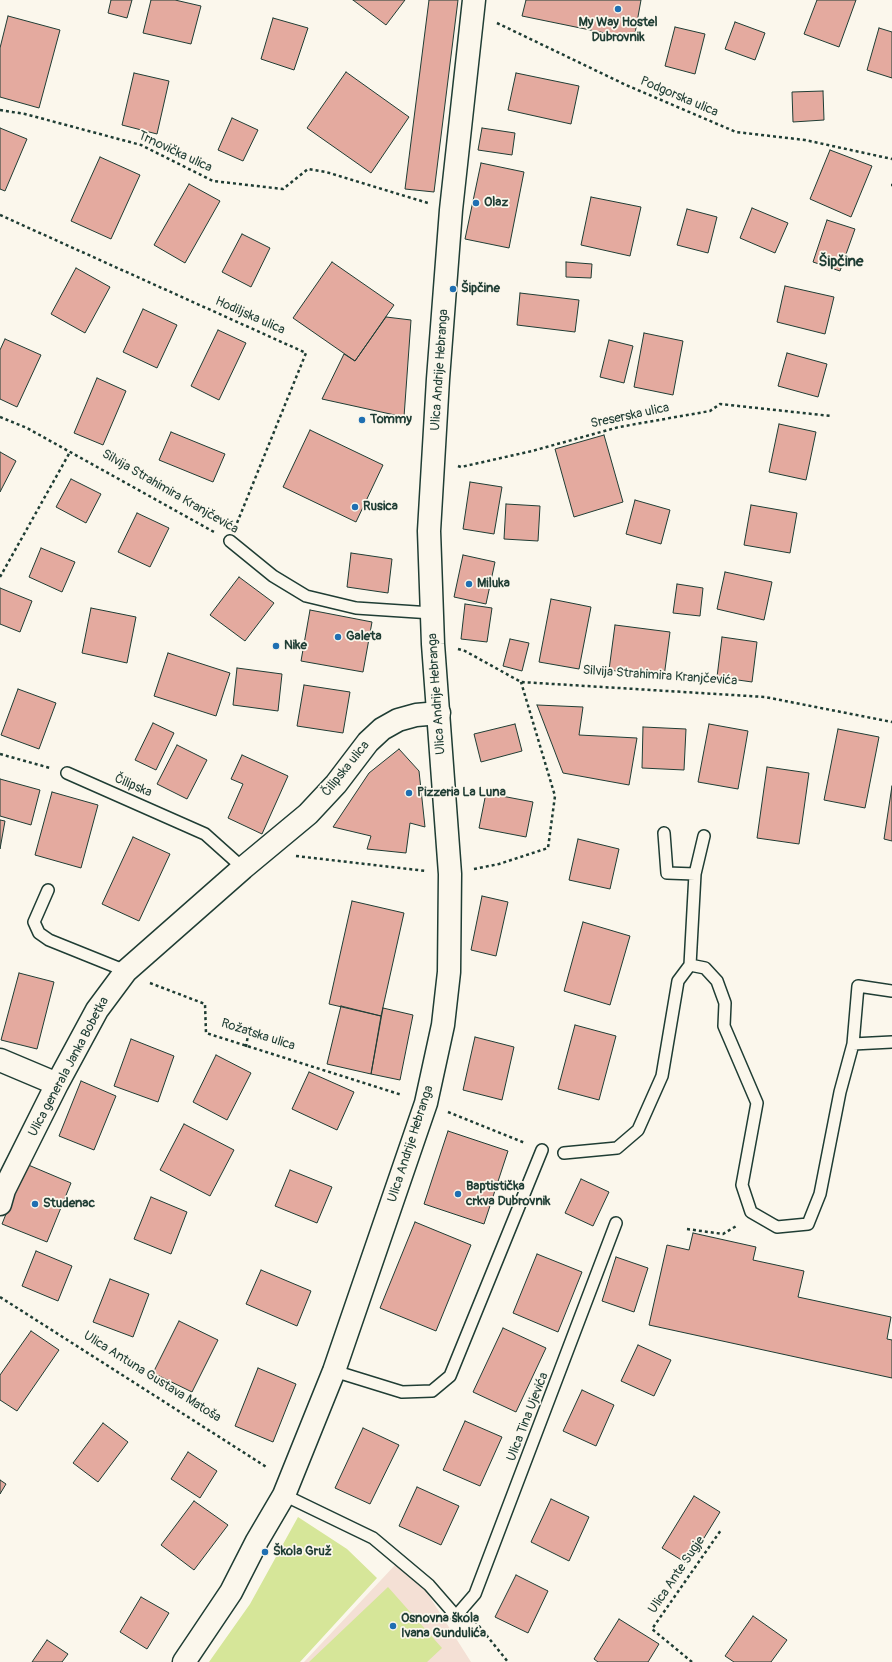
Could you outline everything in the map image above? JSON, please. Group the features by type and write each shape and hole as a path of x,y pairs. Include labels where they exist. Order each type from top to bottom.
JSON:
{"street":[{"name":"Ulica Andrije Hebranga","path":"184,1662 231,1592 286,1488 334,1372 426,1103 443,1025 449,972 450,874 433,644 429,531 438,379 451,210 473,6"},
{"name":"Čilipska ulica","path":"266,849 308,814 336,784 368,742 382,729 404,718 416,715 438,713"},
{"name":"Ulica generala Janka Bobetka","path":"0,1204 4,1190 57,1084 97,1010 126,971 266,849"},
{"path":"0,1060 57,1084"}],"lane":[{"name":"Silvija Strahimira Kranjčevića","path":"230,541 273,576 306,596 356,608 432,613"},
{"name":"Čilipska","path":"67,773 205,834 243,868"},
{"path":"664,833 667,873 695,874"},
{"path":"564,1154 617,1148 638,1130 662,1076 678,982 690,965 695,874 704,836"},
{"path":"48,890 34,922 39,933 49,940 126,971"},
{"path":"690,965 705,968 717,981 725,1003 724,1026 756,1103 742,1185 751,1212 777,1227 808,1224 820,1194 840,1092 853,1044 858,986 892,991"},
{"path":"853,1044 892,1042"},
{"path":"334,1372 402,1392 432,1391 450,1376 542,1150"},
{"name":"Ulica Tina Ujevića","path":"456,1616 475,1594 616,1223"},
{"path":"286,1488 373,1538 429,1585 456,1616"}],"path":[{"name":"Podgorska ulica","path":"473,6 626,85 736,132 805,140 892,159"},
{"name":"Trnovička ulica","path":"0,110 25,114 141,145 213,181 283,189 308,168 326,172 451,210"},
{"name":"Hodiljska ulica","path":"0,215 306,353 230,541"},
{"name":"Sreserska ulica","path":"434,460 461,467 532,451 618,427 710,411 720,404 831,416"},
{"name":"Silvija Strahimira Kranjčevića","path":"0,417 27,428 230,541"},
{"path":"0,577 70,452"},
{"name":"Silvija Strahimira Kranjčevića","path":"433,644 465,651 521,682 765,697 892,722"},
{"path":"0,754 67,773"},
{"name":"Rožatska ulica","path":"126,971 156,986 205,1004 206,1033 246,1047 426,1103 542,1150"},
{"path":"246,1047 250,1030"},
{"path":"687,1229 723,1234 756,1215"},
{"name":"Ulica Antuna Gustava Matoša","path":"0,1297 286,1488"},
{"name":"Ulica Ante Sugje","path":"692,1662 652,1629 721,1530"},
{"path":"456,1616 471,1616 508,1662"}],"shaded area":[{"name":"Osnovna škola Ivana Gundulića","path":"396,1564 426,1591 471,1662 304,1662"}],"green space":[{"path":"298,1517 347,1549 377,1578 300,1662 209,1662 250,1604"},
{"name":"Osnovna škola Ivana Gundulića","path":"388,1587 442,1648 427,1662 309,1662"}],"building":[{"path":"111,0 132,0 127,18 108,13"},
{"path":"151,0 175,0 201,6 191,44 143,33"},
{"path":"353,0 405,0 386,25"},
{"path":"429,0 458,0 434,192 405,189"},
{"path":"526,0 641,0 634,39 522,16"},
{"path":"817,0 856,0 839,47 804,34"},
{"path":"8,16 60,30 39,108 0,97 0,48"},
{"path":"273,18 308,28 294,70 261,59"},
{"path":"735,22 765,33 755,60 725,49"},
{"path":"675,27 705,34 695,74 665,66"},
{"path":"879,28 892,32 892,78 867,70"},
{"path":"346,72 409,117 371,173 307,128"},
{"path":"134,73 169,81 157,134 122,125"},
{"path":"516,73 579,86 571,124 508,110"},
{"path":"823,91 824,120 793,122 792,92"},
{"path":"232,118 258,130 243,161 218,150"},
{"path":"0,128 27,139 5,191 0,189"},
{"path":"482,128 515,133 512,155 478,150"},
{"path":"830,150 872,166 851,217 810,199"},
{"path":"100,157 140,175 111,239 71,221"},
{"path":"481,163 524,172 509,248 465,239"},
{"path":"189,184 220,201 185,263 154,245"},
{"path":"591,197 641,207 630,256 581,245"},
{"path":"752,208 788,223 775,253 740,238"},
{"path":"687,209 717,217 708,253 677,245"},
{"path":"827,220 855,229 840,271 813,262"},
{"path":"242,234 270,248 251,287 222,272"},
{"path":"332,262 394,305 355,361 293,318"},
{"path":"566,262 592,264 591,278 566,277"},
{"path":"76,268 110,287 85,333 51,314"},
{"path":"785,286 834,297 825,334 777,322"},
{"path":"520,293 579,300 575,332 517,325"},
{"path":"143,309 177,325 157,368 123,352"},
{"path":"386,317 411,320 404,417 322,399 344,354 355,361"},
{"path":"218,330 246,343 219,400 191,386"},
{"path":"644,333 683,341 673,395 634,387"},
{"path":"5,339 41,355 17,407 0,399 0,350"},
{"path":"609,340 633,346 624,383 600,377"},
{"path":"787,353 827,364 818,397 778,386"},
{"path":"97,378 126,391 103,445 74,433"},
{"path":"779,424 816,432 806,480 769,472"},
{"path":"310,430 383,465 356,522 283,487"},
{"path":"171,432 225,454 213,482 159,460"},
{"path":"604,435 623,502 574,517 555,449"},
{"path":"0,452 16,461 0,492"},
{"path":"71,479 101,494 86,523 56,507"},
{"path":"470,482 502,487 494,534 463,529"},
{"path":"635,500 670,510 661,544 626,534"},
{"path":"506,504 540,506 538,541 504,539"},
{"path":"751,505 797,513 790,553 744,545"},
{"path":"137,513 169,528 150,567 118,552"},
{"path":"41,548 75,562 62,592 29,577"},
{"path":"351,553 392,559 388,593 347,587"},
{"path":"463,555 495,562 486,604 454,597"},
{"path":"725,572 772,582 764,620 717,609"},
{"path":"239,577 274,603 245,641 210,615"},
{"path":"677,584 703,588 700,616 673,613"},
{"path":"0,588 32,601 20,632 0,624"},
{"path":"551,599 591,607 579,669 539,662"},
{"path":"465,604 492,608 487,642 461,639"},
{"path":"91,608 136,617 127,663 82,653"},
{"path":"310,610 372,622 363,672 301,661"},
{"path":"615,625 670,632 664,677 609,670"},
{"path":"722,637 757,642 752,682 717,677"},
{"path":"510,639 529,643 522,671 503,666"},
{"path":"168,653 230,673 216,716 154,696"},
{"path":"237,668 282,674 278,711 233,705"},
{"path":"304,685 350,692 343,733 297,726"},
{"path":"18,689 56,703 39,749 1,735"},
{"path":"537,705 583,707 579,735 637,738 629,785 563,773"},
{"path":"153,723 174,733 156,770 135,760"},
{"path":"515,724 522,751 481,762 474,734"},
{"path":"709,724 748,731 738,789 698,782"},
{"path":"643,727 686,729 684,770 642,768"},
{"path":"838,729 879,737 865,808 824,800"},
{"path":"177,745 207,760 187,799 157,784"},
{"path":"399,749 419,771 425,827 410,823 406,853 367,849 371,836 333,827 369,773"},
{"path":"242,755 288,776 262,834 228,818 243,784 231,779"},
{"path":"767,767 809,773 799,844 757,838"},
{"path":"0,779 40,790 31,825 0,816"},
{"path":"892,786 892,841 884,839"},
{"path":"52,792 98,805 81,868 35,855"},
{"path":"486,793 533,802 526,837 479,828"},
{"path":"0,820 5,821 0,849"},
{"path":"133,837 170,854 139,921 102,904"},
{"path":"578,839 619,849 610,889 569,880"},
{"path":"482,896 508,902 496,956 471,950"},
{"path":"352,901 404,913 381,1016 329,1004"},
{"path":"583,922 630,936 610,1005 564,991"},
{"path":"19,973 54,982 37,1049 1,1040"},
{"path":"341,1006 381,1016 371,1074 327,1064"},
{"path":"383,1008 413,1015 400,1080 371,1074"},
{"path":"575,1025 616,1036 599,1100 558,1089"},
{"path":"475,1037 514,1047 502,1100 463,1090"},
{"path":"131,1039 174,1056 158,1102 114,1086"},
{"path":"216,1055 251,1073 227,1120 193,1102"},
{"path":"309,1072 354,1092 337,1130 292,1109"},
{"path":"81,1081 116,1096 94,1150 59,1136"},
{"path":"184,1124 234,1150 210,1196 160,1170"},
{"path":"448,1131 508,1151 484,1224 424,1204"},
{"path":"26,1164 71,1183 47,1242 2,1224"},
{"path":"290,1170 332,1187 317,1223 275,1206"},
{"path":"581,1179 609,1192 593,1226 565,1213"},
{"path":"151,1197 187,1212 171,1254 134,1239"},
{"path":"415,1222 471,1245 436,1331 380,1308"},
{"path":"693,1233 756,1247 753,1260 804,1271 798,1297 891,1317 887,1339 892,1340 892,1378 649,1325 667,1245 689,1250"},
{"path":"36,1251 72,1266 58,1301 22,1286"},
{"path":"537,1254 582,1272 558,1332 513,1313"},
{"path":"616,1257 648,1268 634,1312 602,1301"},
{"path":"261,1270 311,1291 297,1326 246,1304"},
{"path":"110,1279 149,1294 133,1337 93,1322"},
{"path":"179,1321 218,1340 192,1392 153,1373"},
{"path":"503,1328 546,1348 516,1412 473,1392"},
{"path":"31,1331 59,1350 17,1411 0,1400 0,1375"},
{"path":"638,1345 671,1360 654,1396 621,1381"},
{"path":"258,1368 296,1384 273,1442 235,1426"},
{"path":"582,1390 614,1405 596,1446 563,1431"},
{"path":"465,1421 502,1437 480,1486 443,1470"},
{"path":"103,1423 128,1442 98,1482 73,1463"},
{"path":"363,1428 399,1445 370,1504 335,1488"},
{"path":"188,1452 217,1471 200,1498 171,1479"},
{"path":"0,1480 6,1484 0,1494"},
{"path":"417,1487 459,1506 441,1545 399,1526"},
{"path":"694,1496 720,1512 688,1564 662,1548"},
{"path":"551,1499 589,1517 569,1561 531,1542"},
{"path":"194,1501 228,1525 194,1570 161,1545"},
{"path":"516,1575 548,1591 528,1633 495,1617"},
{"path":"141,1597 169,1613 147,1649 120,1632"},
{"path":"753,1616 787,1640 771,1662 734,1662 725,1656"},
{"path":"619,1619 659,1644 648,1662 598,1662 594,1659"},
{"path":"47,1640 68,1654 62,1662 32,1662"}],"place":[{"name":"My Way Hostel Dubrovnik","path":"618,9"},
{"name":"Olaz","path":"476,203"},
{"name":"Šipčine","path":"453,289"},
{"name":"Tommy","path":"362,420"},
{"name":"Rusica","path":"355,507"},
{"name":"Miluka","path":"469,584"},
{"name":"Galeta","path":"338,637"},
{"name":"Nike","path":"276,646"},
{"name":"Pizzeria La Luna","path":"409,793"},
{"name":"Baptistička crkva Dubrovnik","path":"458,1194"},
{"name":"Studenac","path":"35,1204"},
{"name":"Škola Gruž","path":"265,1552"},
{"name":"Osnovna škola Ivana Gundulića","path":"393,1626"}],"district":[{"name":"Šipčine","path":"841,262"}]}
